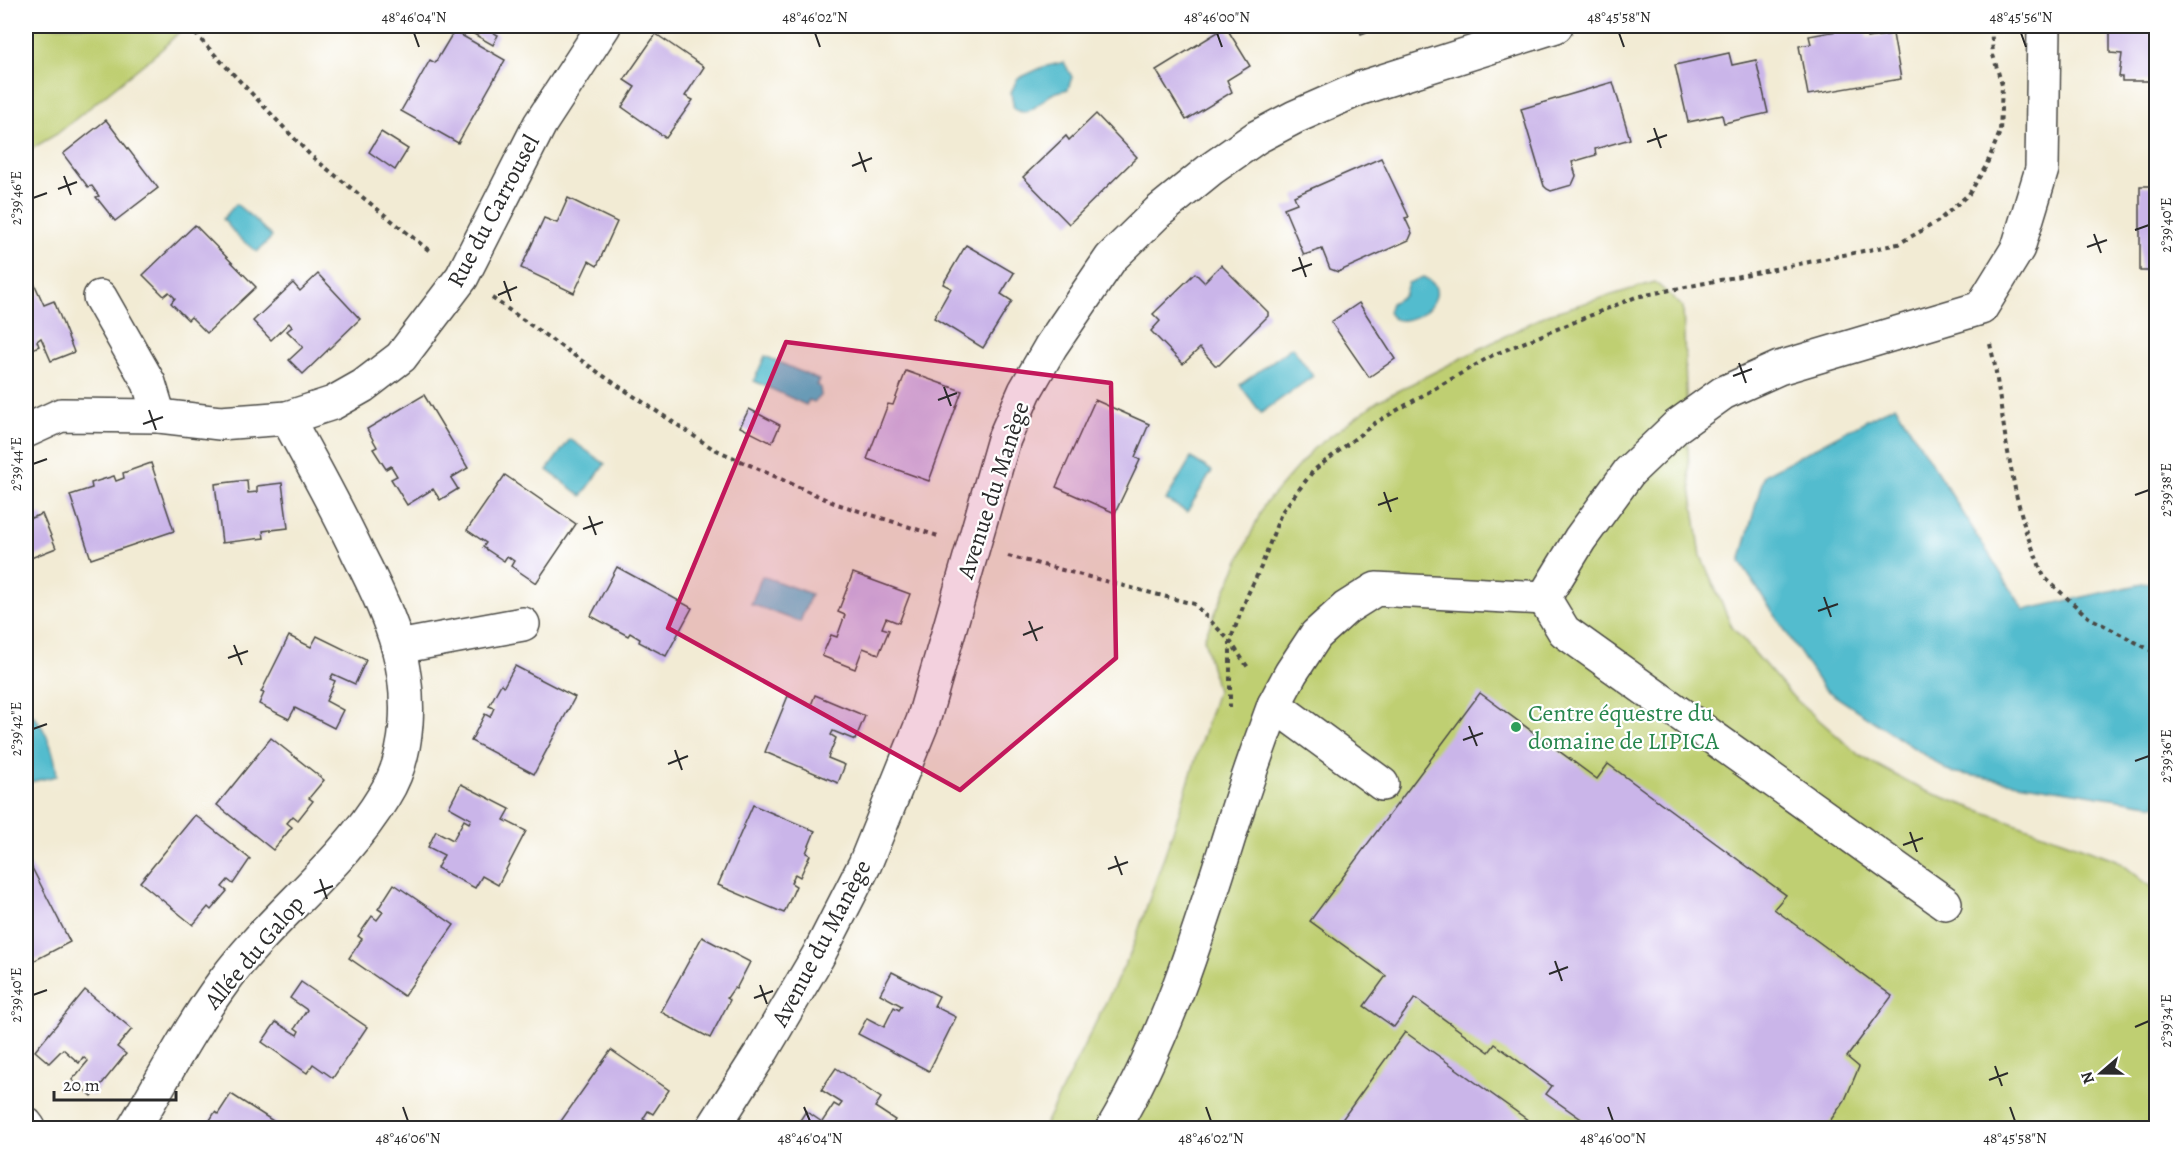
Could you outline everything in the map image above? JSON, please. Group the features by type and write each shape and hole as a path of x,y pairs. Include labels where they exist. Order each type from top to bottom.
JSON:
{"street":[{"name":"Rue du Carrousel","path":"26,431 61,416 159,416 220,423 287,418 333,403 363,386 401,357 462,277 540,124 604,26"},
{"name":"Avenue du Manège","path":"713,1128 818,956 865,864 923,721 1004,438 1024,391 1051,346 1111,258 1158,212 1233,153 1295,117 1360,88 1556,26"},
{"path":"1544,598 1580,539 1629,472 1677,426 1723,393 1779,368 1981,308 2018,248 2042,169 2044,26"},
{"path":"100,297 149,382 159,416"},
{"name":"Allée du Galop","path":"134,1128 224,981 255,944 361,830 386,795 401,758 406,693 398,647 374,584 287,418"},
{"path":"1113,1128 1156,1042 1194,948 1240,802 1274,705 1291,673 1316,636 1346,608 1376,589 1544,598"},
{"path":"1544,598 1564,631 1945,903"},
{"path":"398,647 523,624"},
{"path":"1274,705 1382,784"},
{"path":"26,1124 29,1128"}],"path":[{"path":"190,26 311,156 462,277 604,377 712,448 834,503 973,547 1194,604 1230,641 1274,705"},
{"path":"1227,719 1230,708 1230,641 1281,513 1314,470 1375,423 1493,355 1636,297 1898,244 1937,222 1969,194 1986,166 2000,132 2002,85 1993,55 1991,26"},
{"path":"1981,308 1995,366 2016,494 2026,532 2044,577 2088,617 2157,653"}],"highlighted area":[{"path":"786,342 1111,383 1116,658 960,790 668,628"}],"green space":[{"path":"26,26 185,26 162,49 57,134 26,152"},
{"name":"Centre équestre du domaine de LIPICA","path":"1655,282 1683,307 1689,474 1701,556 1732,627 1793,697 1860,756 1923,790 2117,860 2156,891 2156,1128 1043,1128 1131,952 1176,822 1217,691 1204,638 1264,505 1313,449 1378,401 1548,314"}],"water":[{"path":"1064,62 1072,77 1068,89 1051,95 1029,111 1014,109 1011,93 1017,79 1043,67"},
{"path":"236,204 272,237 257,252 237,236 223,219"},
{"path":"1423,277 1434,285 1436,294 1433,303 1415,317 1404,320 1394,319 1388,312 1391,303 1404,296 1408,283"},
{"path":"1292,347 1313,376 1261,413 1240,385"},
{"path":"765,356 819,380 816,385 820,387 821,396 814,402 809,400 806,405 754,381"},
{"path":"1895,405 2024,610 2156,581 2156,805 1950,772 1823,688 1740,562 1764,475"},
{"path":"570,439 605,464 582,496 547,470"},
{"path":"1191,458 1212,471 1187,512 1166,500"},
{"path":"762,576 811,594 800,622 751,604"},
{"path":"34,716 50,744 57,776 26,783 26,719"}],"building":[{"path":"476,26 498,35 493,45 472,33"},
{"path":"1358,26 1383,26 1361,34"},
{"path":"1864,26 1867,38 1893,34 1901,79 1808,95 1799,46 1811,44 1809,36"},
{"path":"2110,26 2156,26 2156,81 2122,81 2122,77 2119,77 2122,54 2110,53"},
{"path":"1226,27 1250,66 1227,80 1232,92 1186,120 1156,70"},
{"path":"454,31 505,60 458,143 401,111 430,60 435,63"},
{"path":"656,34 704,67 685,96 693,100 666,138 622,107 635,87 624,80"},
{"path":"1729,53 1732,65 1756,60 1768,113 1724,123 1722,115 1688,122 1675,65"},
{"path":"1613,82 1630,139 1595,149 1596,155 1572,162 1576,176 1572,185 1551,191 1547,189 1544,186 1521,109"},
{"path":"1096,114 1137,157 1069,224 1023,177 1066,136 1069,140"},
{"path":"106,120 158,188 115,221 96,197 99,196 92,186 88,187 63,154"},
{"path":"381,132 408,149 395,170 369,152"},
{"path":"1381,158 1409,217 1405,218 1412,233 1409,240 1338,272 1330,269 1322,249 1304,255 1284,208 1297,203 1294,196"},
{"path":"2140,186 2156,186 2156,271 2140,271"},
{"path":"568,198 617,222 597,266 589,261 574,293 521,268 544,218 557,223"},
{"path":"195,225 256,287 207,333 191,317 188,320 171,303 175,298 169,292 164,296 143,275"},
{"path":"966,245 1014,273 1001,294 1012,301 983,348 934,318 951,288 943,284"},
{"path":"1221,265 1268,312 1268,316 1219,365 1215,365 1200,348 1183,364 1151,331 1160,321 1153,314 1195,273 1204,282"},
{"path":"318,274 360,319 303,374 289,360 303,347 287,331 292,327 289,323 271,340 253,321 293,283 300,291"},
{"path":"34,283 44,305 54,301 74,352 51,361 41,338 37,341 39,346 26,352 26,287"},
{"path":"1359,303 1395,359 1369,377 1331,322"},
{"path":"906,371 962,391 929,481 867,459 888,404 893,405"},
{"path":"424,395 468,468 451,478 458,489 440,500 433,489 407,505 391,479 397,476 391,466 386,469 373,449 377,447 367,429"},
{"path":"1095,400 1149,424 1135,457 1140,460 1115,513 1056,487"},
{"path":"749,409 780,425 772,443 740,427"},
{"path":"151,463 174,531 91,559 70,495 92,488 91,483 114,476 116,481 124,478 123,473"},
{"path":"505,475 576,524 536,583 511,566 514,561 507,556 504,561 483,547 486,543 467,530"},
{"path":"247,480 248,493 257,492 257,486 282,483 288,528 263,531 264,538 222,543 215,484"},
{"path":"26,504 31,518 42,514 56,548 26,560"},
{"path":"617,567 692,608 666,656 639,642 640,639 630,633 628,636 591,616"},
{"path":"853,573 910,594 899,623 886,618 882,628 889,630 879,654 863,648 855,669 822,656 831,635 837,637 845,615 838,612"},
{"path":"289,636 311,647 317,636 366,660 355,684 333,674 330,679 335,681 326,701 343,710 334,728 295,708 289,719 259,704 264,693 261,692"},
{"path":"515,666 575,697 534,774 471,741 485,714 490,717 494,708 489,706 501,684 504,686"},
{"path":"1480,693 1597,779 1608,764 1786,895 1774,909 1892,996 1847,1057 1859,1067 1845,1100 1825,1128 1594,1128 1546,1094 1552,1086 1495,1044 1489,1052 1415,998 1394,1027 1364,1006 1386,976 1310,921"},
{"path":"815,695 865,716 855,740 833,731 831,735 836,738 828,758 845,765 838,783 765,752 788,696 811,705"},
{"path":"271,738 324,780 309,798 313,801 298,820 293,816 287,823 292,827 273,850 217,805"},
{"path":"461,784 510,809 504,820 526,831 498,885 482,876 475,888 437,868 444,855 428,847 436,831 453,840 464,820 469,823 471,819 449,807"},
{"path":"753,805 815,831 806,853 810,855 800,877 795,874 791,883 796,886 784,913 718,885"},
{"path":"195,815 250,859 233,884 228,880 222,887 227,891 211,910 208,907 193,925 140,882"},
{"path":"30,864 70,942 26,965 26,866"},
{"path":"394,884 454,925 404,996 349,958 362,939 358,936 372,916 377,920 383,912 378,909"},
{"path":"702,937 750,962 736,989 734,988 727,998 730,1000 710,1038 661,1012"},
{"path":"892,972 939,996 934,1006 956,1017 929,1071 858,1034 867,1018 884,1027 894,1007 899,1010 902,1006 880,994"},
{"path":"301,982 367,1027 333,1078 313,1064 307,1073 262,1042 276,1022 297,1035 299,1031 295,1028 307,1010 290,998"},
{"path":"85,990 132,1029 117,1047 126,1054 92,1096 72,1080 88,1061 83,1057 79,1063 63,1049 49,1063 35,1051"},
{"path":"1405,1032 1539,1128 1336,1128"},
{"path":"611,1050 669,1090 653,1114 648,1111 643,1119 648,1122 643,1128 572,1128 561,1121"},
{"path":"836,1068 881,1098 875,1107 895,1120 890,1128 795,1128 806,1111 822,1122 834,1104 839,1107 842,1103 821,1090"},
{"path":"231,1094 284,1128 205,1128 215,1112 218,1114"}],"place":[{"name":"Centre équestre du domaine de LIPICA","path":"1516,727"}]}
